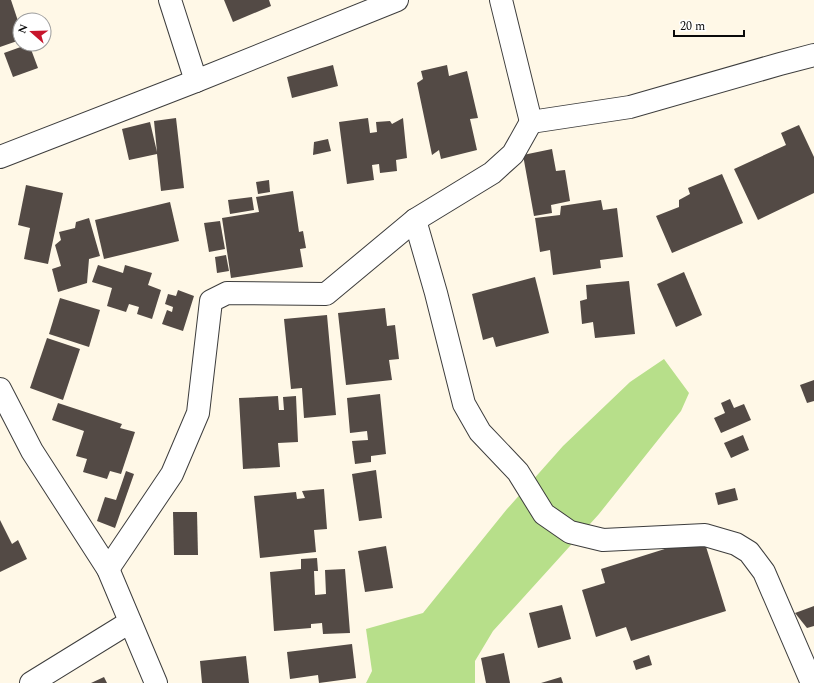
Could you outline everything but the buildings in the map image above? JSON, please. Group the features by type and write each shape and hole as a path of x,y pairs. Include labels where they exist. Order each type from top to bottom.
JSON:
{"street":[{"path":"170,0 196,81"},
{"path":"0,157 196,81 397,0"},
{"path":"108,569 172,474 198,413 211,301 226,293 326,294 415,220 492,173 513,154 531,122 501,0"},
{"path":"531,122 630,107 814,55"},
{"path":"415,220 436,293 464,404 480,432 518,472 544,514 570,532 603,540 704,535 736,544 749,552 764,572 812,683"},
{"path":"0,389 32,451 108,569 156,683"},
{"path":"31,683 130,622"}],"green space":[{"path":"664,359 689,393 681,411 599,514 493,631 475,661 475,683 366,683 372,671 366,629 423,613 507,509 563,446 630,382"}]}
